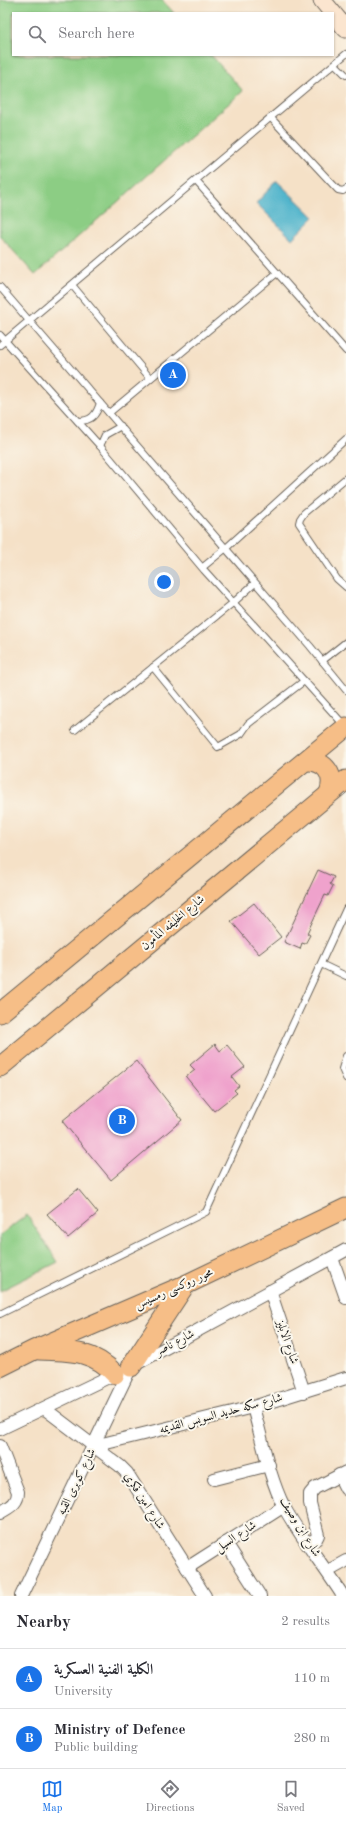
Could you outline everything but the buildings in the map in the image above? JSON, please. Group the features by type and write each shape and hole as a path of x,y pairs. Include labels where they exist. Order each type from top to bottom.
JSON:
{"main road":[{"path":"0,1013 346,727"},
{"path":"306,760 317,761 326,767 331,777 330,793"},
{"name":"شارع الخليفه المأمون","path":"0,1067 346,780"},
{"name":"محور روكسى رمسيس","path":"0,1367 34,1350 184,1286 346,1208"},
{"path":"34,1350 78,1352 107,1366 123,1370 184,1286"}],"street":[{"path":"322,0 332,12"},
{"path":"334,14 346,29"},
{"name":"شارع ناصر","path":"0,1429 123,1370 346,1250"},
{"path":"332,1258 346,1298"},
{"name":"شارع الابليز","path":"270,1291 304,1392"},
{"name":"شارع كوبرى القبه","path":"21,1596 94,1446 123,1370"},
{"name":"شارع سكه حديد السويس القديمه","path":"94,1446 253,1408 346,1378"},
{"name":"شارع ابن وصيف","path":"253,1408 269,1465 284,1506 307,1544 328,1571 343,1596"},
{"name":"شارع امين فكري","path":"44,1409 120,1466 127,1474 205,1596"},
{"path":"0,1446 18,1492 18,1496 14,1504 0,1513"},
{"path":"214,1478 269,1465"},
{"path":"307,1544 316,1539 318,1533 310,1503 312,1491 342,1473 346,1489"},
{"name":"شارع السيل","path":"187,1568 284,1506"},
{"path":"226,1543 260,1596"},
{"path":"328,1571 346,1561"}],"lane":[{"path":"2,343 346,54"},
{"path":"335,64 346,75"},
{"path":"271,118 338,190 343,191 346,189"},
{"path":"196,181 346,351"},
{"path":"109,413 277,273"},
{"path":"72,285 150,378"},
{"path":"0,287 121,426 346,690"},
{"path":"0,335 2,343 78,421 203,567 346,727"},
{"path":"78,421 88,420 94,417 100,403"},
{"path":"100,446 105,435 121,426"},
{"path":"203,567 226,549 346,439"},
{"path":"346,478 304,513 300,519 300,523 337,579 346,587"},
{"path":"75,730 234,602 255,583"},
{"path":"322,661 346,642"},
{"path":"153,667 218,747 241,734 248,724 304,681"},
{"path":"0,1314 206,1212 346,909"},
{"path":"321,964 346,976"},
{"path":"346,1056 342,1069 346,1078"}],"green space":[{"path":"0,0 162,0 173,12 12,12 12,56 212,56 243,91 35,275 0,236"},
{"path":"27,1215 58,1262 0,1291 0,1235"}],"water":[{"path":"277,181 314,217 292,239 256,203"}],"place":[{"name":"الكلية الفنية العسكرية","path":"173,375"},
{"name":"Ministry of Defence","path":"122,1121"}]}
